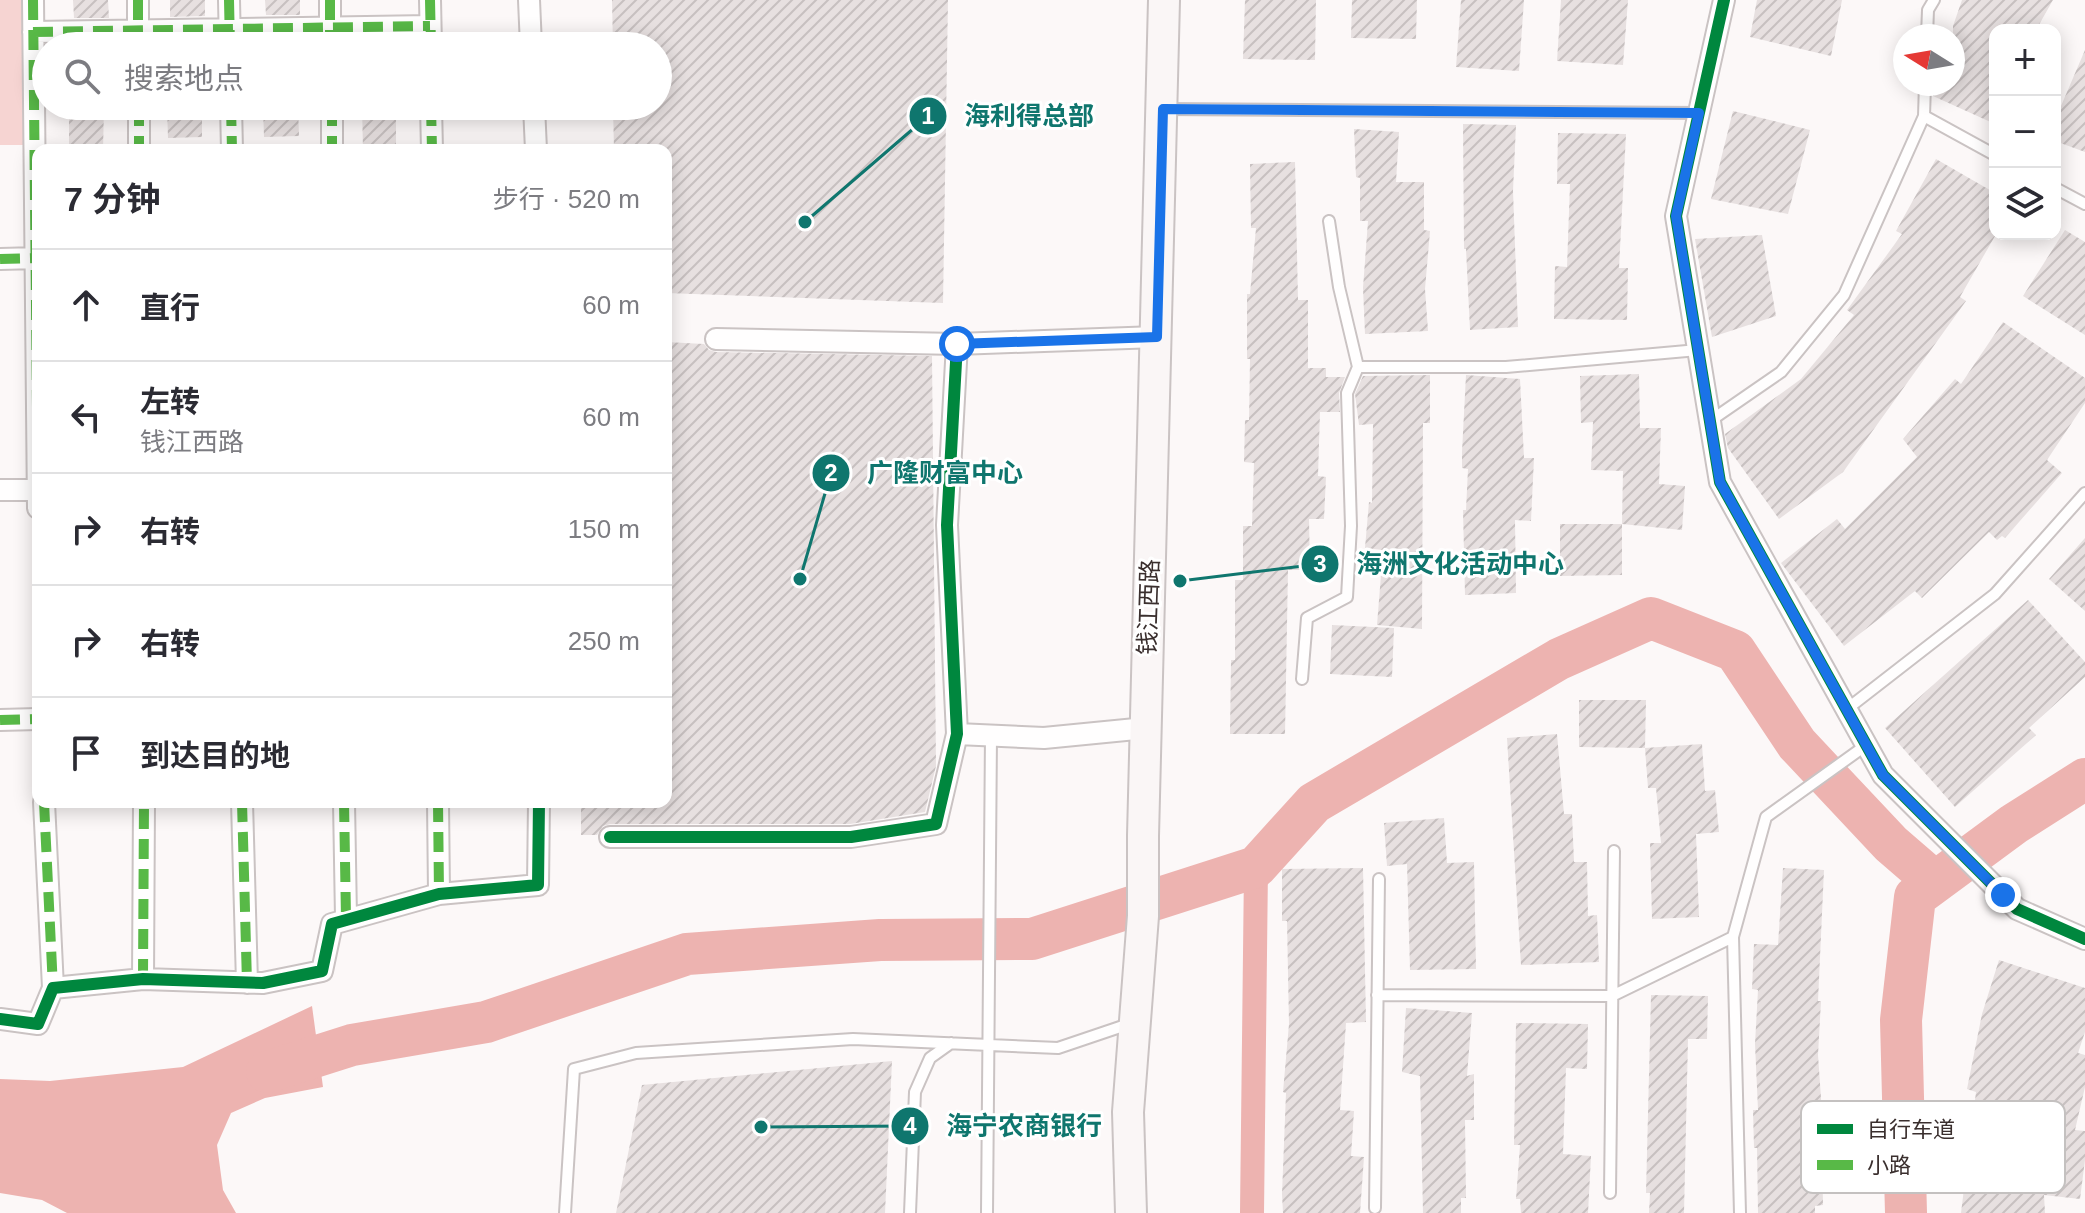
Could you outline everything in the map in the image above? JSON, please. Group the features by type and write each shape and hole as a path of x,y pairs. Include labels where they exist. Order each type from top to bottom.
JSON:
{"main road":[{"name":"钱江西路","path":"1131,1213 1128,1112 1143,916 1164,0"}],"street":[{"path":"33,0 33,32"},
{"path":"138,0 138,32"},
{"path":"229,0 230,32"},
{"path":"330,0 330,32"},
{"path":"430,0 430,32"},
{"path":"529,0 530,32"},
{"path":"1724,0 1676,216 1720,482 1883,775 2017,909 2085,939"},
{"path":"35,120 35,144"},
{"path":"139,120 139,144"},
{"path":"231,120 232,144"},
{"path":"332,120 332,144"},
{"path":"431,120 432,144"},
{"path":"535,120 536,144"},
{"path":"0,259 32,258"},
{"path":"716,339 957,344 1157,337"},
{"path":"610,837 851,837 936,824 957,734 947,525 957,344"},
{"path":"0,490 32,490"},
{"path":"0,720 32,719"},
{"path":"957,734 1044,738 1146,728"},
{"path":"0,1019 38,1024 53,988 44,808"},
{"path":"143,979 144,808"},
{"path":"242,808 247,983"},
{"path":"344,808 346,918"},
{"path":"438,808 439,894"},
{"path":"53,988 143,979 263,983 322,971 332,924 346,918 439,894 538,885 539,808"}],"lane":[{"path":"1927,24 1928,10 1934,0"},
{"path":"1710,421 1781,372 1844,295 1924,116 1925,96"},
{"path":"1163,109 1699,113"},
{"path":"1924,116 1989,152"},
{"path":"2061,191 2085,204"},
{"path":"1302,679 1307,618 1347,597 1351,526 1347,393 1358,367 1339,287 1329,221"},
{"path":"1358,367 1506,367 1698,350"},
{"path":"1847,709 1995,594 2085,493"},
{"path":"987,1213 991,736"},
{"path":"1740,1213 1733,937 1766,817 1866,746"},
{"path":"1610,1193 1614,851"},
{"path":"1375,1208 1379,879"},
{"path":"1377,995 1612,996 1733,937"},
{"path":"565,1213 574,1069 636,1053 853,1039 1058,1048 1135,1022"},
{"path":"910,1213 915,1092 930,1058 951,1043"}],"shaded area":[{"path":"0,0 23,0 24,145 0,145"},
{"path":"312,1006 323,1087 265,1098 231,1113 217,1145 223,1190 236,1213 67,1213 42,1200 0,1193 0,1079 50,1081 183,1067"}],"building":[{"path":"73,0 108,0 109,18 74,18"},
{"path":"170,0 205,0 205,16 170,17"},
{"path":"265,0 300,0 300,15 266,15"},
{"path":"612,0 948,0 943,303 672,293 672,144 614,144 613,120 672,120 672,32 613,32"},
{"path":"1245,0 1316,0 1315,60 1243,59"},
{"path":"1352,0 1417,0 1416,39 1351,38"},
{"path":"1461,0 1524,0 1519,71 1456,67"},
{"path":"1561,0 1628,0 1623,65 1557,61"},
{"path":"1757,0 1842,0 1831,56 1750,37"},
{"path":"1962,0 2053,0 2039,24 1989,24 1989,121 1933,96 1965,96 1965,24 1954,24"},
{"path":"2085,50 2085,152 2061,143 2061,106"},
{"path":"1733,111 1810,130 1788,214 1711,199"},
{"path":"69,120 104,120 103,144 69,144"},
{"path":"167,120 202,120 202,137 168,138"},
{"path":"263,120 298,120 299,136 264,137"},
{"path":"362,120 396,120 396,144 363,144"},
{"path":"1463,124 1516,125 1513,191 1518,327 1470,330 1464,249"},
{"path":"1354,129 1399,132 1396,182 1424,182 1424,230 1430,231 1425,289 1428,331 1365,334 1363,288 1368,221 1360,221 1360,178 1356,177"},
{"path":"1558,133 1626,134 1619,268 1628,268 1627,320 1554,319 1555,266 1567,267 1570,184 1557,184"},
{"path":"1936,159 1989,190 1989,240 1993,240 1960,297 1966,301 1843,472 1779,519 1728,448 1725,434 1801,379 1854,315 1847,310 1902,234 1896,231"},
{"path":"1295,162 1298,300 1308,300 1308,368 1326,368 1326,377 1345,377 1339,393 1340,412 1320,412 1318,476 1326,477 1324,519 1309,519 1310,570 1288,570 1285,734 1230,734 1231,660 1235,660 1235,580 1243,580 1243,526 1252,526 1254,463 1244,462 1245,420 1249,420 1247,294 1250,294 1256,228 1251,228 1250,164"},
{"path":"2065,230 2085,242 2085,335 2023,296"},
{"path":"1762,235 1776,316 1712,337 1695,239"},
{"path":"2003,322 2085,378 2085,403 2047,460 2062,473 2005,538 2002,536 1997,540 1989,532 1922,598 1915,591 1844,646 1781,563 1837,519 1845,529 1917,457 1903,439 1955,379 1961,384"},
{"path":"672,342 704,344 716,352 932,356 936,766 925,812 850,824 610,824 603,826 597,835 581,835 581,808 672,808"},
{"path":"1639,374 1640,428 1661,428 1659,484 1685,486 1682,530 1622,524 1623,471 1591,470 1593,422 1581,423 1580,376"},
{"path":"1430,375 1430,423 1423,423 1422,629 1377,625 1383,550 1365,548 1369,502 1372,503 1373,424 1359,425 1355,394 1363,376"},
{"path":"1466,375 1520,379 1524,458 1534,458 1531,521 1515,520 1516,593 1465,595 1463,510 1466,510 1468,469 1462,468 1462,452"},
{"path":"1560,524 1622,524 1622,575 1560,576"},
{"path":"2085,538 2085,611 2049,579"},
{"path":"2028,600 2085,662 2085,677 2029,728 2036,735 1955,807 1885,728"},
{"path":"1332,625 1394,628 1392,677 1330,674"},
{"path":"1579,700 1646,700 1645,748 1579,747"},
{"path":"1557,734 1564,814 1572,814 1574,862 1587,862 1588,916 1597,915 1599,962 1521,965 1507,738"},
{"path":"1702,744 1705,791 1715,790 1719,832 1696,834 1699,917 1652,919 1650,843 1661,843 1656,788 1648,788 1645,748"},
{"path":"1444,818 1447,863 1474,862 1476,969 1410,970 1407,864 1387,866 1384,823"},
{"path":"1363,868 1366,1022 1346,1023 1340,1110 1354,1111 1351,1156 1364,1157 1360,1213 1283,1213 1286,1093 1283,1092 1289,1024 1287,921 1282,921 1282,869"},
{"path":"1783,868 1824,870 1818,1001 1821,1001 1818,1055 1821,1101 1801,1101 1801,1193 1823,1193 1823,1205 1815,1206 1815,1213 1758,1213 1753,1110 1758,1110 1755,1044 1758,990 1752,989 1754,944 1778,945"},
{"path":"1999,960 2085,988 2085,1032 2078,1053 2085,1055 2085,1087 2075,1130 2085,1131 2080,1199 2044,1195 2045,1213 1961,1213 1963,1193 2065,1193 2065,1101 1975,1101 1976,1092 1967,1089 1982,1014"},
{"path":"1651,995 1708,996 1707,1039 1688,1039 1684,1213 1649,1213 1650,1193 1646,1193"},
{"path":"1406,1008 1472,1013 1467,1076 1474,1074 1474,1120 1465,1120 1466,1198 1461,1198 1461,1213 1423,1213 1420,1076 1402,1072"},
{"path":"1516,1023 1588,1024 1587,1069 1566,1068 1563,1154 1591,1156 1588,1213 1521,1213 1520,1199 1516,1199 1520,1145 1514,1145"},
{"path":"892,1061 885,1213 616,1213 642,1085"}],"waterway":[{"path":"267,1072 352,1045 486,1022 687,954 880,940 1032,939 1256,867 1314,803 1559,659 1651,618 1735,651 1797,744 1891,844 1935,882"},
{"path":"1903,1101 1901,1020 1915,897 2014,824 2085,779"},
{"path":"1252,1213 1256,867"},
{"path":"1905,1193 1906,1213"}],"marked path":[{"path":"33,0 33,32"},
{"path":"138,0 138,32"},
{"path":"229,0 230,32"},
{"path":"330,0 330,32"},
{"path":"430,0 431,32"},
{"path":"33,32 430,26"},
{"path":"34,120 34,144"},
{"path":"139,120 139,144"},
{"path":"231,120 232,144"},
{"path":"332,120 332,144"},
{"path":"431,120 432,144"},
{"path":"0,259 32,258"},
{"path":"0,720 32,719"},
{"path":"44,808 53,988"},
{"path":"143,979 144,808"},
{"path":"242,808 247,983"},
{"path":"344,808 346,918"},
{"path":"438,808 439,894"}],"cycle path":[{"path":"1724,0 1676,216 1720,482 1883,775 2017,909 2085,939"},
{"path":"610,837 851,837 936,824 957,734 947,525 957,344"},
{"path":"0,1019 38,1024 53,988 143,979 263,983 322,971 332,924 439,894 538,885 539,808"}],"place":[{"name":"海利得总部","path":"805,222"},
{"name":"广隆财富中心","path":"800,579"},
{"name":"海洲文化活动中心","path":"1180,581"},
{"name":"海宁农商银行","path":"761,1127"}],"route":[{"path":"957,344 1157,337 1163,109 1699,113 1676,216 1720,482 1883,775 2003,895"}]}
